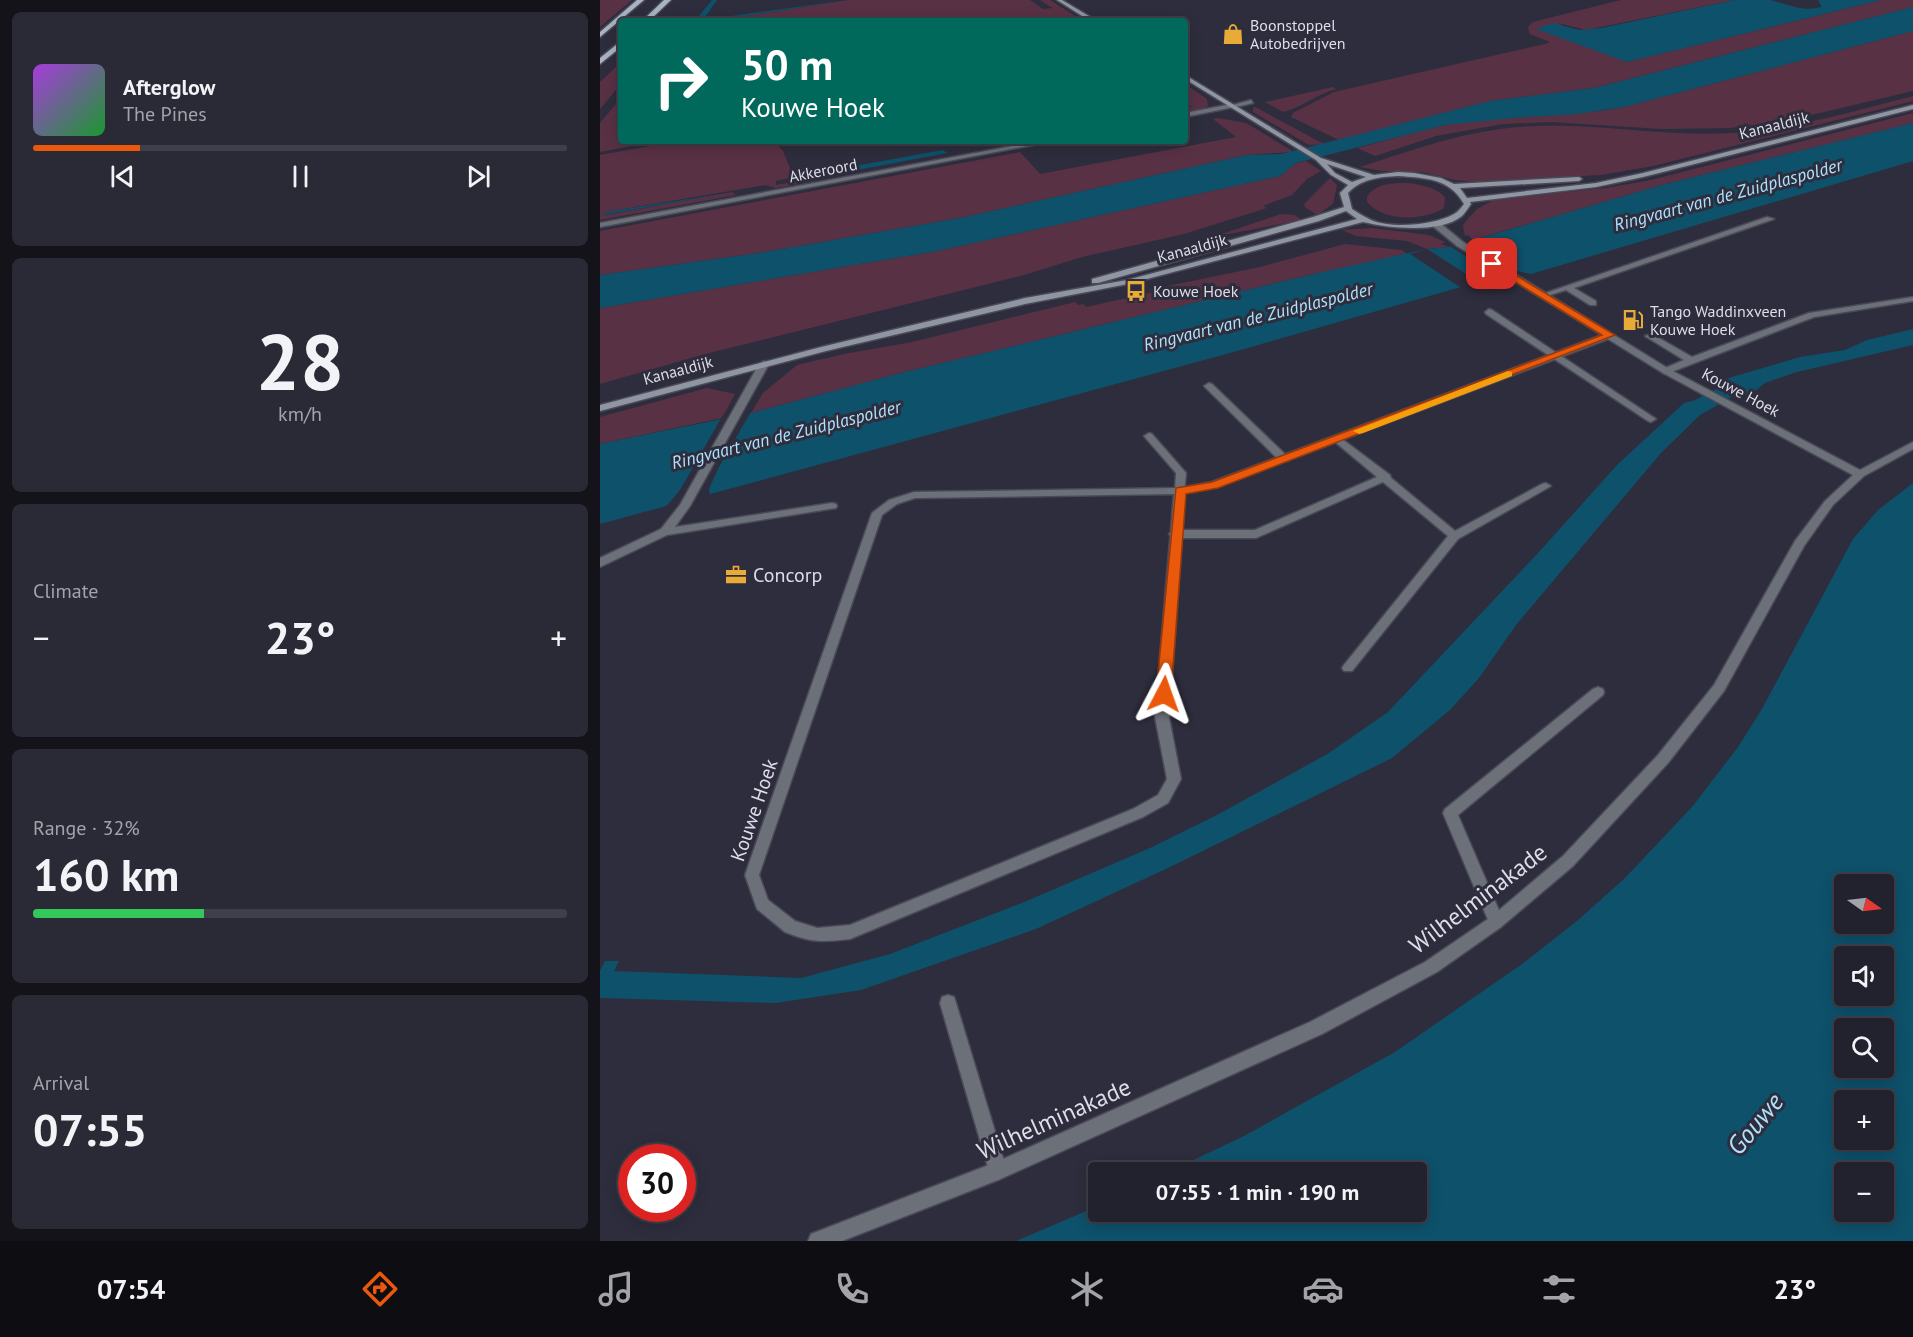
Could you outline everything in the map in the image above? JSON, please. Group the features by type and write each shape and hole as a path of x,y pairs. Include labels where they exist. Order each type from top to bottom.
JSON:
{"main road":[{"path":"619,18 640,0"},
{"path":"648,18 668,0"},
{"path":"1059,0 1089,18"},
{"path":"600,35 618,19"},
{"path":"600,62 618,46"},
{"path":"1188,79 1318,159 1333,174 1352,185"},
{"name":"Kanaaldijk","path":"1467,200 1596,185 1913,107"},
{"path":"1318,159 1374,177"},
{"path":"1416,175 1453,186 1467,200 1464,212 1448,222 1437,225 1393,226 1366,219 1348,208 1344,203 1344,193 1352,185 1374,177 1416,175"},
{"name":"Kanaaldijk","path":"1453,186 1643,175"},
{"name":"Kanaaldijk","path":"600,408 764,364 1025,301 1348,208"},
{"name":"Kanaaldijk","path":"1025,301 1128,282 1366,219"}],"street":[{"path":"1188,114 1251,102"},
{"name":"Akkeroord","path":"600,225 1035,144"},
{"path":"1544,294 1770,219"},
{"name":"Kouwe Hoek","path":"1437,225 1460,244 1666,371 1860,474"},
{"path":"1567,287 1593,303"},
{"path":"1666,371 1812,315 1913,299"},
{"path":"1489,312 1651,419"},
{"name":"Kouwe Hoek","path":"1180,491 1162,717 1174,779 1163,799 1138,813 850,932 817,936 790,927 762,904 752,875 877,513 893,502 914,495 1180,491 1214,485 1610,335"},
{"path":"1649,336 1691,360"},
{"path":"665,532 685,506 764,364"},
{"path":"1209,386 1284,459"},
{"path":"1149,436 1181,473 1180,491"},
{"path":"1338,439 1454,536"},
{"name":"Wilhelminakade","path":"818,1241 998,1171 1316,1028 1431,967 1496,922 1568,861 1663,759 1719,688 1799,544 1829,503 1860,474 1913,445"},
{"path":"1175,534 1256,534 1386,477"},
{"path":"1348,668 1454,536 1546,486"},
{"path":"600,563 665,532 832,506"},
{"path":"1496,922 1450,813 1598,692"},
{"path":"948,1003 998,1171"}],"shaded area":[{"path":"600,0 632,0 600,27"},
{"path":"848,0 1030,0 1043,9 1052,8 1040,0 1050,0 1078,18 1064,16 1056,17 1058,18 732,18"},
{"path":"1621,0 1735,0 1586,30 1558,23 1627,62 1881,0 1913,0 1913,7 1594,88 1490,101 1339,140 1291,117 1293,113 1334,92 1545,44 1550,42 1530,34 1528,27 1533,22"},
{"path":"1913,31 1913,91 1786,121 1730,128 1662,129 1552,122 1503,124 1436,136 1375,156 1357,148 1446,125 1624,107"},
{"path":"618,65 618,88 600,109 600,82"},
{"path":"1188,86 1207,99 1208,106 1201,110 1188,112 1188,108 1192,107 1188,103"},
{"path":"1333,87 1336,89 1283,112 1265,102"},
{"path":"1913,96 1913,101 1653,166 1601,175 1477,182 1455,180 1423,172 1382,171 1360,167 1470,134 1515,127 1563,126 1684,133 1734,133 1779,128"},
{"path":"618,102 618,144 641,144 600,152 600,123"},
{"path":"1253,107 1324,144 1309,145 1253,112"},
{"path":"1913,113 1913,123 1662,185 1473,240 1468,235 1465,236 1463,226 1465,222 1477,209 1494,200 1606,188 1651,180"},
{"path":"1213,119 1246,123 1291,152 1247,155 960,218 759,253 600,275 600,231 1020,152 1040,174 1236,137"},
{"path":"661,144 777,144 783,151 792,173 809,170 813,173 776,181 776,185 813,178 815,181 776,188 766,185 606,212 604,213 606,215 732,192 736,195 600,220 600,155"},
{"path":"1306,161 1321,171 1307,179 1292,195 1263,206 1267,208 1184,234 1082,257 1024,275 705,354 600,384 600,308 937,251 1280,176 1296,163"},
{"path":"1330,178 1337,185 1333,204 1317,215 1304,204"},
{"path":"1408,183 1437,191 1445,197 1444,208 1426,215 1404,217 1383,213 1374,209 1367,202 1370,192 1380,186"},
{"path":"1281,214 1294,215 1302,220 1213,237"},
{"path":"1372,228 1429,235 1445,242 1441,244 1449,247 1427,249 1407,241 1356,236 1342,230"},
{"path":"1345,244 1402,250 1408,255 1318,273 905,372 751,413 763,393 797,365 912,342 1075,302 1078,305 1084,304 1086,307 1154,292 1153,289 1260,267"},
{"path":"707,388 735,394 722,418 600,444 600,417"}],"water":[{"path":"712,0 717,0 704,18 697,18"},
{"path":"848,0 732,18 718,18"},
{"path":"1735,0 1770,0 1807,9 1822,7 1818,0 1881,0 1627,62 1536,29 1553,23 1579,30 1601,28"},
{"path":"1913,7 1913,31 1624,107 1577,114 1445,125 1296,163 1280,176 937,251 600,308 600,275 759,253 960,218 1247,155 1281,154 1490,101 1594,88"},
{"name":"Ringvaart van de Zuidplaspolder","path":"1913,123 1913,161 1531,274 1517,271 1230,353 600,524 600,444 751,413 905,372 1318,273 1427,249 1450,247 1662,185"},
{"path":"943,150 947,153 857,170 855,166"},
{"path":"733,192 603,215 606,212"},
{"path":"1913,329 1913,345 1797,372 1765,383 1750,395 1737,394 1700,415 1661,453 1516,625 1479,678 1450,710 1392,758 1168,868 1036,929 861,990 776,1003 600,998 600,971 605,961 619,961 614,971 801,978 890,954 1022,903 1150,848 1219,814 1329,753 1388,712 1538,553 1618,464 1684,403 1693,401 1722,386 1722,380 1800,357 1845,350 1867,340"},
{"name":"Gouwe","path":"1913,483 1913,1241 1016,1241 1088,1210 1088,1222 1427,1222 1427,1162 1189,1162 1244,1136 1395,1052 1522,964 1577,921 1625,878 1692,807 1738,747 1762,709 1853,539 1878,510"}],"pier":[{"path":"1469,241 1517,271 1500,277 1451,247"},
{"path":"1427,249 1482,284 1463,289 1410,254"},
{"path":"752,410 719,467 709,489 710,497 712,497 657,512 664,509 680,490 723,415"}],"slow traffic":[{"path":"1359,431 1508,374"}],"place":[{"name":"Boonstoppel Autobedrijven","path":"1233,34"},
{"name":"Kouwe Hoek","path":"1136,291"},
{"name":"Tango Waddinxveen Kouwe Hoek","path":"1633,320"},
{"name":"Concorp","path":"736,575"}],"route":[{"path":"1164,694 1180,491 1214,485 1610,335 1492,264"}]}
